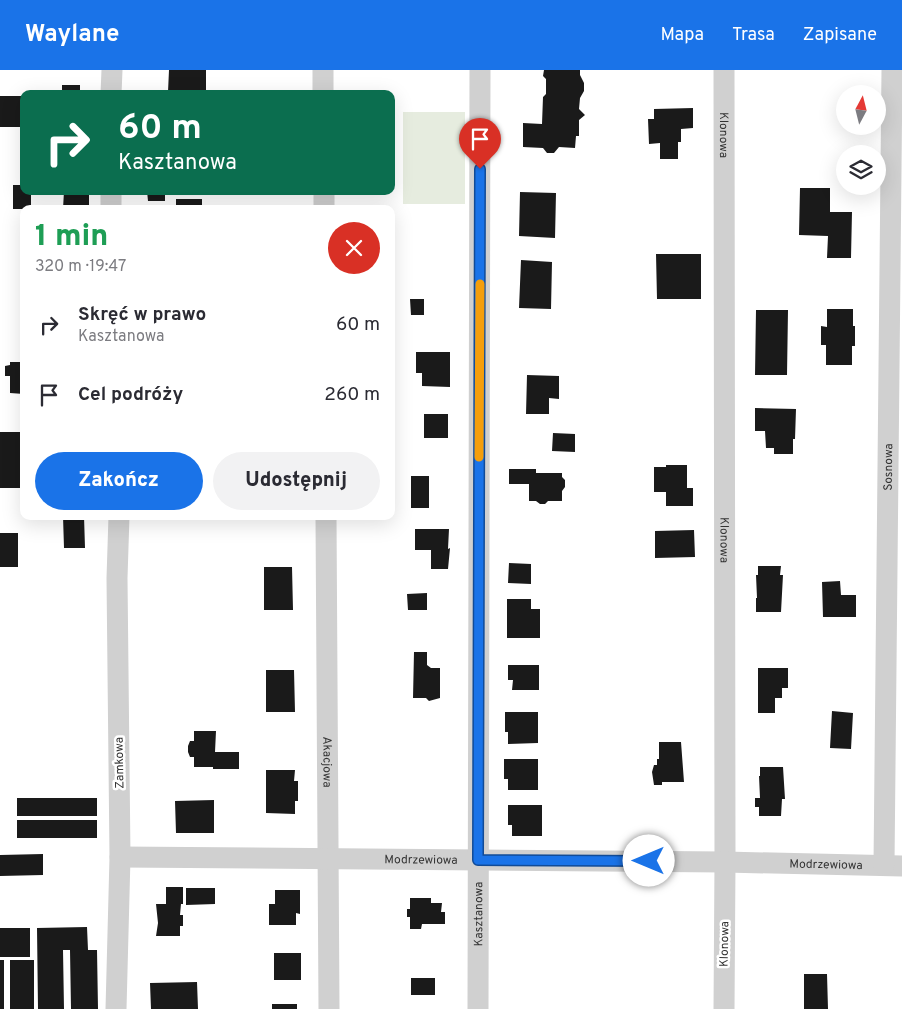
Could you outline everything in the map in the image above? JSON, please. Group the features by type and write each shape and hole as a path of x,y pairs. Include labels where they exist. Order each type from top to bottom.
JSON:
{"street":[{"path":"111,90 112,70"},
{"path":"323,70 323,90"},
{"name":"Kasztanowa","path":"478,1009 480,70"},
{"name":"Klonowa","path":"724,70 724,1009"},
{"name":"Sosnowa","path":"892,70 893,865"},
{"name":"Zamkowa","path":"116,1009 120,857 119,520"},
{"name":"Akacjowa","path":"326,520 329,1009"},
{"name":"Modrzewiowa","path":"120,857 893,865"}],"shaded area":[{"path":"403,112 465,112 465,204 403,204"}],"building":[{"path":"169,70 206,70 206,90 168,90"},
{"path":"544,70 580,70 584,91 580,98 579,109 585,115 579,120 579,136 576,136 575,148 559,147 554,153 547,153 543,148 523,147 523,123 542,124 543,97 546,94"},
{"path":"62,85 80,85 80,90 62,90"},
{"path":"0,96 20,96 20,127 0,127"},
{"path":"693,108 693,128 681,129 681,142 678,142 678,159 660,159 660,143 649,144 648,119 654,119 654,109"},
{"path":"13,185 20,185 20,195 31,195 31,205 20,205 20,209 13,209"},
{"path":"800,188 830,188 830,212 852,212 851,258 827,258 828,236 799,235"},
{"path":"520,192 556,193 555,238 519,236"},
{"path":"64,195 89,195 89,205 63,205"},
{"path":"147,195 165,195 165,201 148,201"},
{"path":"176,199 202,199 202,205 176,205"},
{"path":"656,254 701,254 701,299 657,299"},
{"path":"521,260 552,262 551,309 519,308"},
{"path":"410,299 424,299 424,315 411,315"},
{"path":"827,309 853,309 855,346 852,346 852,365 826,365 826,345 821,345 821,326 827,327"},
{"path":"756,310 788,310 787,375 755,375"},
{"path":"416,352 450,352 450,387 422,386 422,373 416,373"},
{"path":"10,362 20,362 20,394 10,393 10,376 5,376 5,366 10,365"},
{"path":"527,375 559,376 559,399 549,398 549,414 526,414"},
{"path":"755,408 796,409 793,454 774,454 774,448 766,448 765,431 755,431"},
{"path":"424,414 448,414 448,438 424,438"},
{"path":"0,432 20,432 20,488 0,488"},
{"path":"553,433 575,434 575,452 552,451"},
{"path":"666,465 687,465 687,488 693,488 693,506 666,506 666,492 654,492 654,467 666,467"},
{"path":"509,469 536,469 536,473 562,473 565,487 562,491 562,501 548,501 545,504 540,504 536,501 529,501 529,484 509,484"},
{"path":"411,476 429,476 429,508 411,508"},
{"path":"63,520 84,520 85,548 64,548"},
{"path":"415,529 449,529 448,569 431,569 431,550 415,550"},
{"path":"694,530 695,557 655,558 655,531"},
{"path":"0,533 18,533 18,567 0,567"},
{"path":"509,563 531,564 531,584 508,583"},
{"path":"758,566 781,566 780,575 783,575 781,612 756,612 756,575 758,575"},
{"path":"264,567 292,567 293,610 264,610"},
{"path":"840,581 841,595 856,595 856,617 823,617 822,582"},
{"path":"427,593 427,610 408,610 407,594"},
{"path":"507,599 531,599 531,609 540,609 540,638 507,638"},
{"path":"414,652 427,652 427,665 431,668 440,668 440,698 429,701 426,698 413,698"},
{"path":"508,665 539,665 539,690 512,690 513,680 508,680"},
{"path":"758,668 788,668 788,688 782,688 782,698 775,698 775,713 758,713"},
{"path":"266,670 294,670 295,712 266,712"},
{"path":"832,711 853,713 851,749 830,748"},
{"path":"505,712 538,712 538,743 508,744 508,732 505,732"},
{"path":"194,731 216,731 215,752 239,752 239,769 194,767 194,757 190,757 188,746 190,741 194,741"},
{"path":"659,742 681,742 684,782 662,782 662,785 654,785 652,772 654,765 657,765 657,759 659,759"},
{"path":"504,759 538,759 538,790 508,790 508,779 504,779"},
{"path":"760,767 783,767 785,799 782,799 781,816 759,816 759,807 755,807 755,798 760,798"},
{"path":"266,770 295,770 294,781 298,781 298,801 295,801 295,814 266,813"},
{"path":"17,798 97,798 97,816 17,816"},
{"path":"214,800 214,833 176,833 175,801"},
{"path":"508,805 542,805 542,836 512,836 512,825 508,825"},
{"path":"17,820 97,820 97,838 17,838"},
{"path":"43,854 43,875 0,876 0,855"},
{"path":"166,887 183,887 183,904 181,904 180,915 183,915 183,926 180,926 180,936 156,936 158,923 156,904 166,904"},
{"path":"186,888 215,888 215,904 186,905"},
{"path":"275,890 300,890 300,914 296,913 296,925 269,925 269,904 275,904"},
{"path":"410,898 431,898 431,903 442,903 441,912 445,912 445,924 422,924 421,929 410,929 410,917 407,917 407,909 410,909"},
{"path":"87,927 88,950 97,950 98,1009 71,1009 70,950 63,950 64,1009 38,1009 37,928"},
{"path":"0,928 30,928 30,957 0,957"},
{"path":"274,953 301,953 301,980 274,980"},
{"path":"0,960 4,960 4,1009 0,1009"},
{"path":"10,960 34,960 34,1009 10,1009"},
{"path":"804,974 827,974 828,1009 804,1009"},
{"path":"411,978 435,978 435,995 411,995"},
{"path":"197,982 198,1009 151,1009 150,983"},
{"path":"272,1004 297,1004 297,1009 272,1009"}],"slow traffic":[{"path":"479,457 480,284"}],"route":[{"path":"480,169 478,860 649,861"}]}
